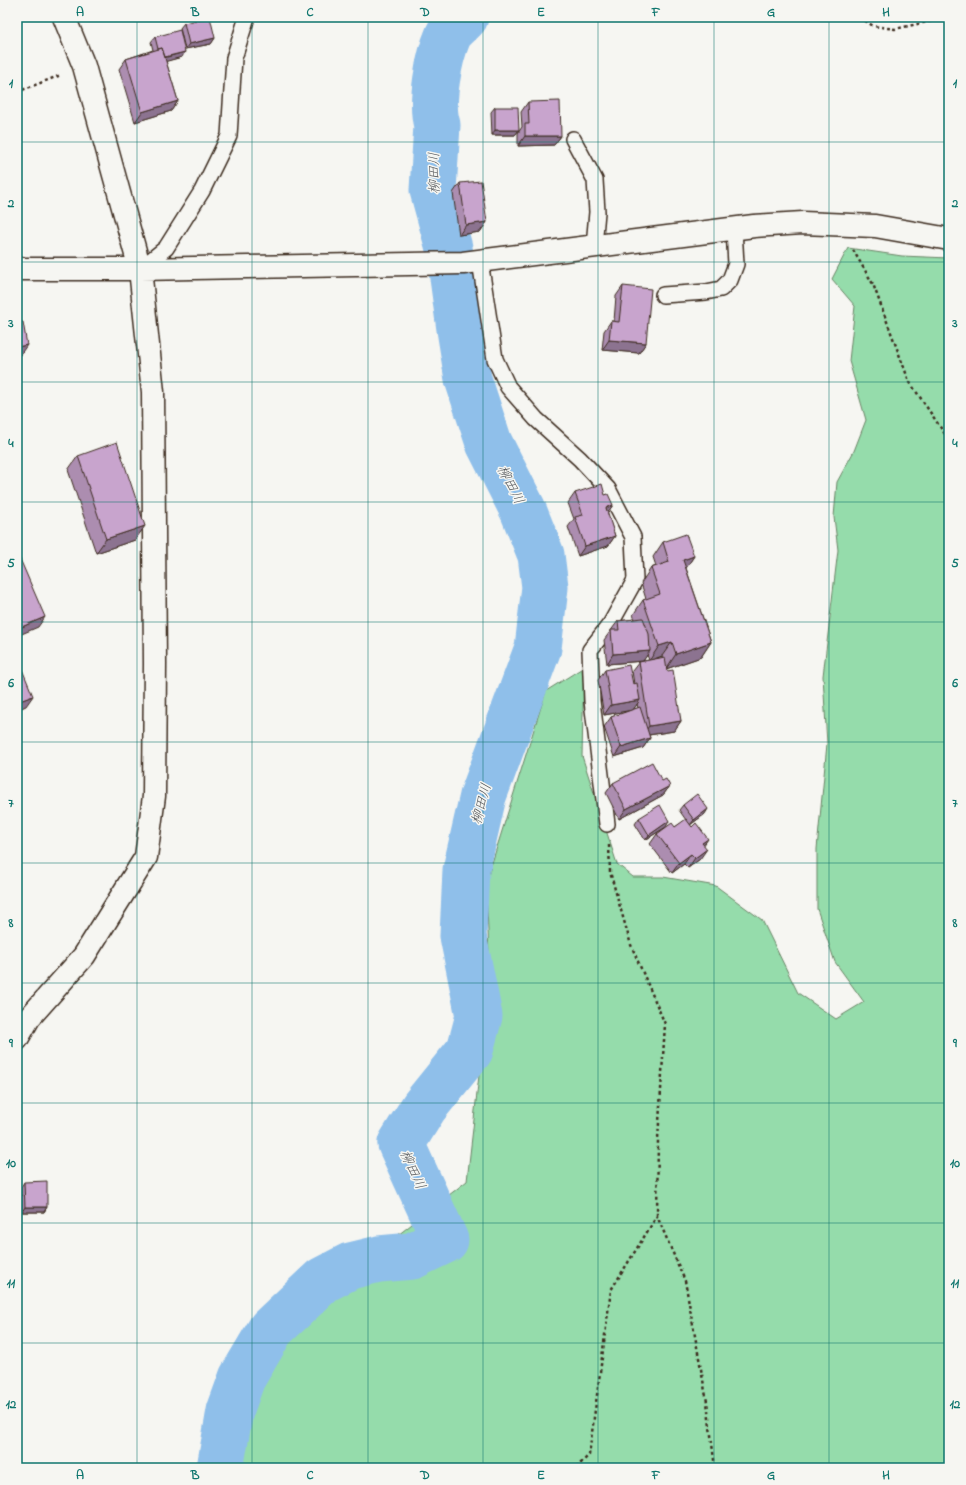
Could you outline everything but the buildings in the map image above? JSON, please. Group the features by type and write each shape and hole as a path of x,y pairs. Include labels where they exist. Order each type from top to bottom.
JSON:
{"street":[{"path":"17,1039 29,1018 84,956 146,857 154,796 155,663 153,400 140,269 84,66 64,17"},
{"path":"17,269 140,269 471,262 734,228 803,223 838,226 875,226 949,239"}],"lane":[{"path":"140,269 166,248 202,191 229,136 234,58 247,17"},
{"path":"573,139 595,180 597,212 594,246"},
{"path":"663,295 706,292 721,289 730,280 736,264 734,228"},
{"path":"471,262 495,359 508,387 536,419 580,458 608,489 633,537 635,580 611,623 590,650 592,701 607,824"}],"path":[{"path":"860,17 873,26 895,29 949,17"},
{"path":"17,92 84,66"},
{"path":"838,226 873,284 909,381 949,440"},
{"path":"607,824 610,872 631,945 665,1024 658,1139 657,1216 685,1281 707,1402 715,1468"},
{"path":"576,1468 589,1455 611,1290 657,1216"}],"green space":[{"path":"848,248 902,256 949,258 949,1468 226,1468 242,1400 268,1341 329,1289 467,1181 490,979 486,882 546,691 584,667 582,756 617,864 633,877 663,877 716,886 762,920 798,993 836,1019 864,1002 835,962 817,909 817,849 827,744 823,676 838,550 834,517 837,482 854,451 866,420 849,361 855,306 832,279"}],"waterway":[{"name":"柳田川","path":"220,1468 230,1411 242,1378 271,1329 323,1280 350,1266 379,1259 412,1256 445,1240 401,1144 424,1107 470,1050 479,1016 463,936 466,870 483,796 538,648 545,587 541,555 523,510 489,443 468,379 449,248 433,190 437,125 434,105 436,80 449,33 465,17"}]}
